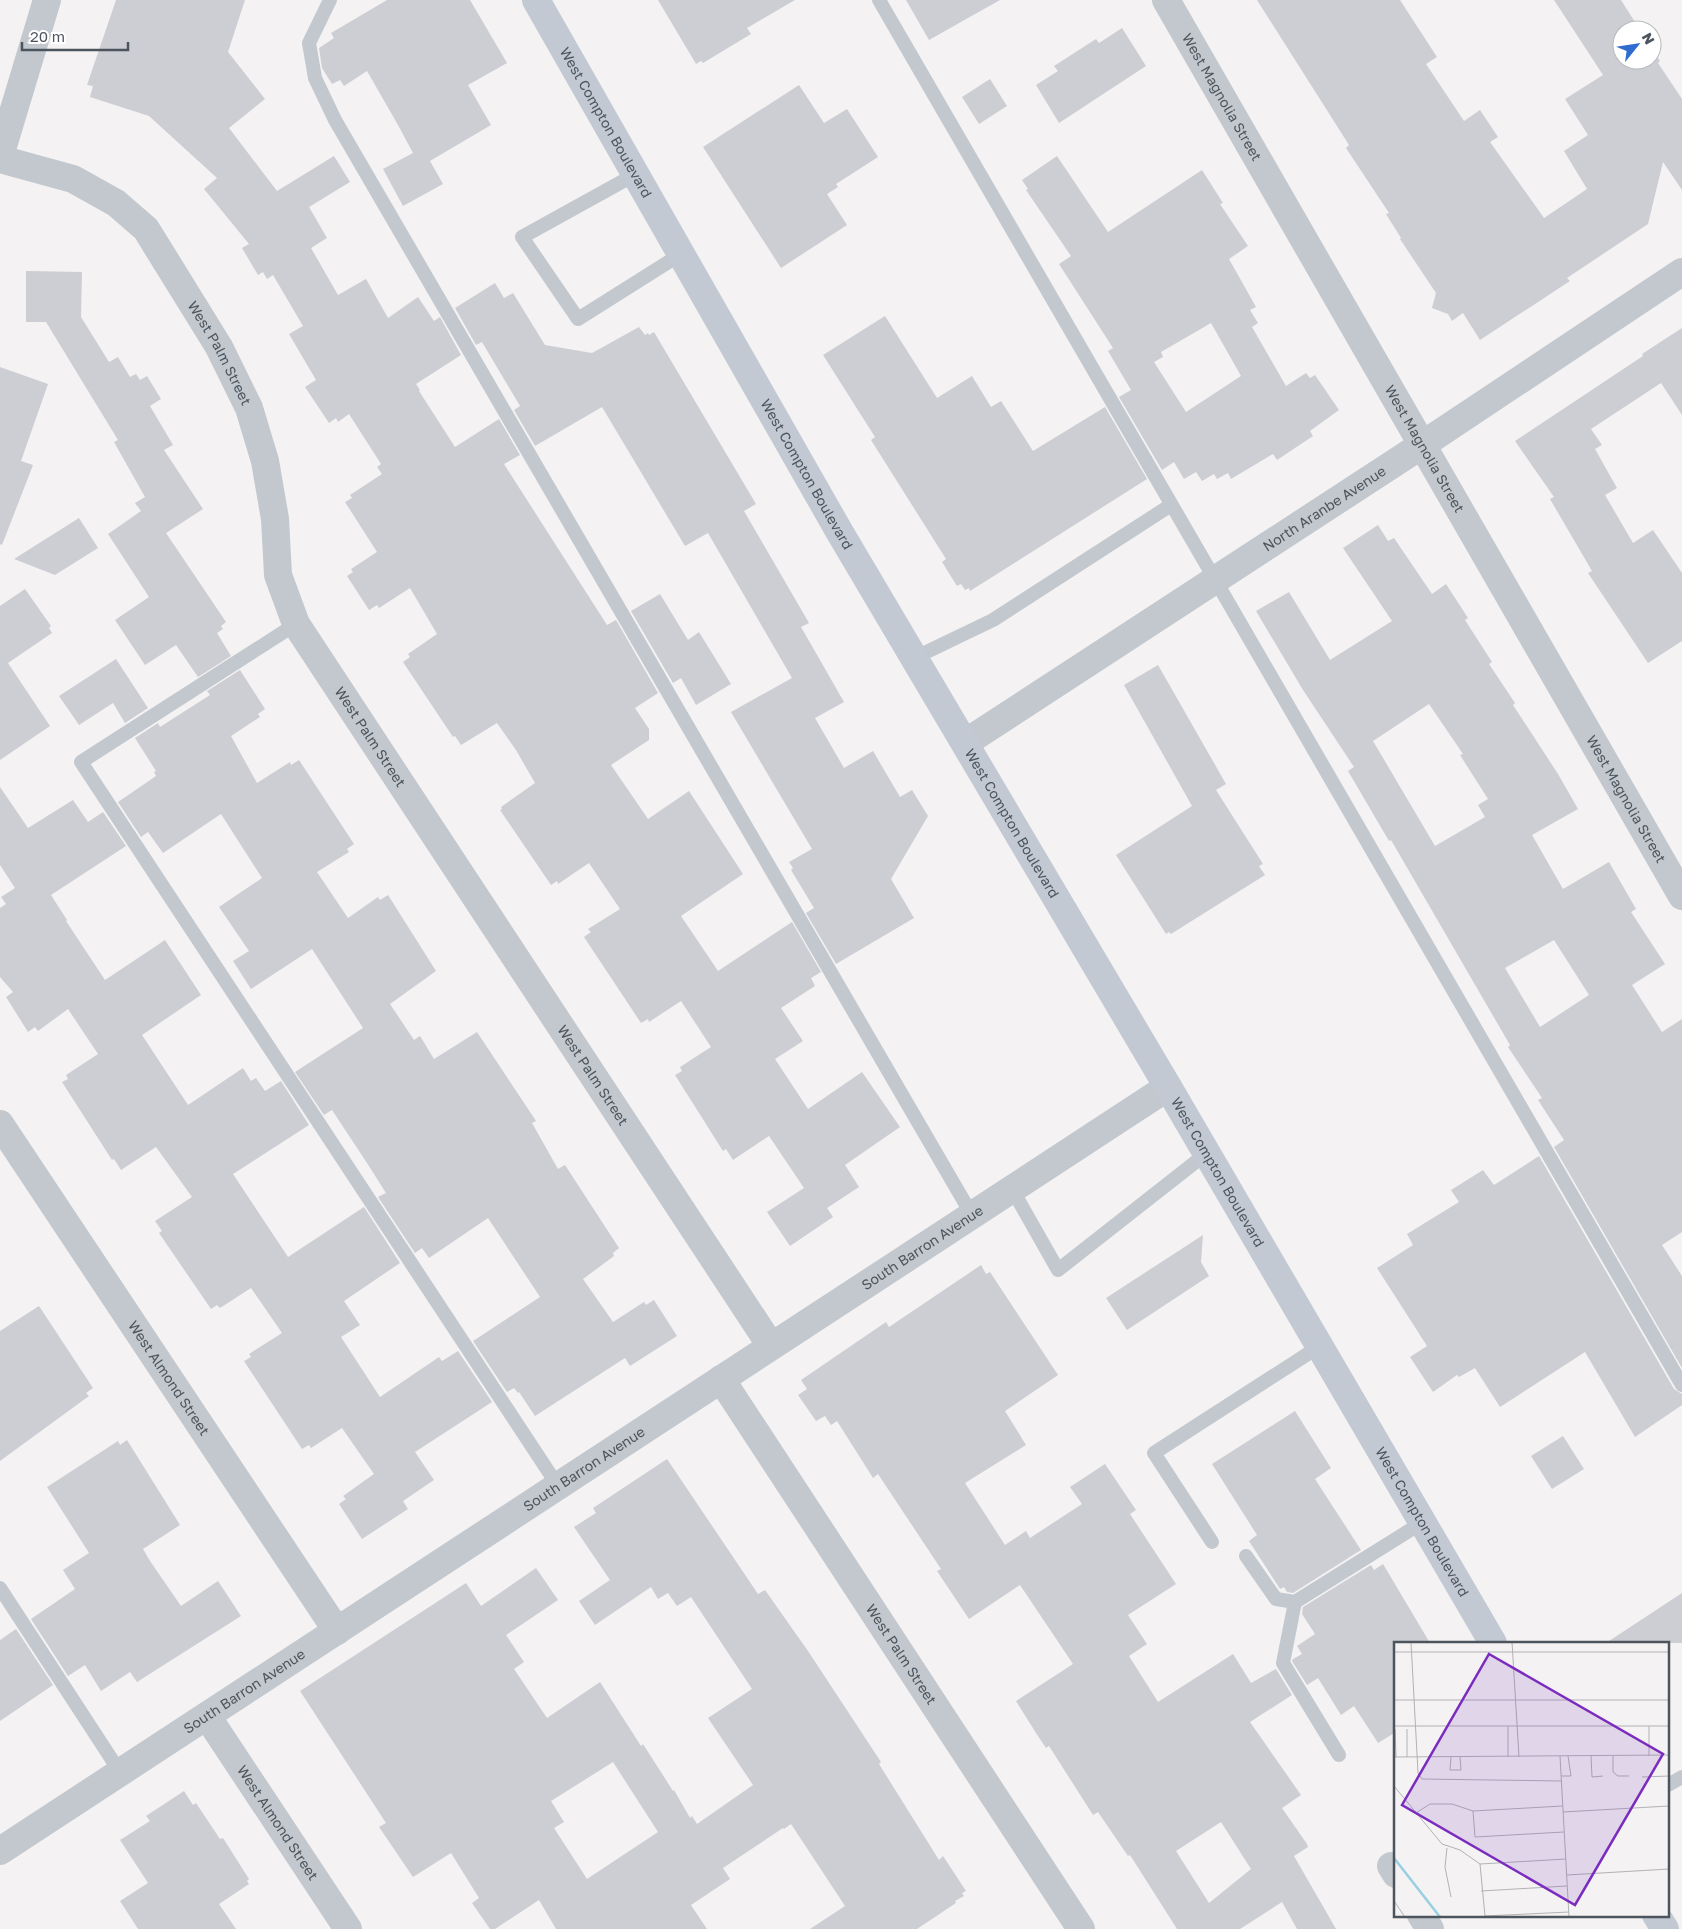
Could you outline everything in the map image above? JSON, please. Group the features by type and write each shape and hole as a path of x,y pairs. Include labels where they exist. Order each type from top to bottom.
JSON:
{"main road":[{"name":"West Compton Boulevard","path":"536,0 914,658 1207,1153 1492,1642"},
{"path":"1657,1916 1665,1929"}],"street":[{"path":"0,158 47,0"},
{"name":"West Magnolia Street","path":"1166,0 1682,896"},
{"name":"West Palm Street","path":"0,158 73,179 116,203 146,229 219,347 249,408 265,461 275,519 278,576 296,624 771,1346"},
{"name":"North Aranbe Avenue","path":"965,743 1422,445 1682,272"},
{"name":"South Barron Avenue","path":"0,1852 1168,1087"},
{"name":"West Almond Street","path":"0,1124 337,1631"},
{"name":"West Palm Street","path":"721,1379 1081,1929"},
{"name":"West Almond Street","path":"207,1716 348,1929"},
{"path":"1422,1916 1430,1929"}],"lane":[{"path":"330,0 309,43 315,78 334,120 972,1215"},
{"path":"879,0 1214,581 1682,1385"},
{"path":"636,174 522,237 578,319 681,254"},
{"path":"914,658 992,620 1171,505"},
{"path":"296,624 82,762 558,1486"},
{"path":"1012,1189 1058,1270 1207,1153"},
{"path":"1212,1542 1154,1452 1320,1346"},
{"path":"1246,1556 1276,1599 1295,1602 1423,1522"},
{"path":"0,1588 120,1772"},
{"path":"1295,1602 1283,1663 1339,1755"},
{"path":"1670,1784 1682,1777"}],"building":[{"path":"116,0 245,0 228,52 265,99 229,128 277,191 334,156 350,182 309,207 327,238 311,248 338,295 366,279 388,318 418,297 434,321 440,317 461,355 416,384 419,391 455,447 499,419 520,455 504,464 607,625 616,620 658,693 635,708 649,729 649,740 611,765 648,819 689,791 743,874 681,916 718,971 792,922 821,972 811,978 815,986 781,1008 803,1041 775,1059 808,1109 862,1072 900,1127 845,1165 859,1187 827,1208 833,1217 790,1246 767,1212 804,1188 769,1136 733,1160 726,1149 723,1151 675,1075 682,1071 680,1067 711,1047 681,1001 649,1022 648,1019 641,1023 584,937 591,932 588,929 620,909 589,863 558,884 557,881 551,885 500,810 502,809 501,807 535,783 516,750 497,723 461,745 455,736 453,737 403,662 410,657 408,654 437,634 410,588 379,608 377,605 369,610 347,576 353,572 351,569 377,552 345,502 352,498 350,495 382,474 377,467 381,464 349,414 338,422 336,418 329,423 305,387 316,380 289,334 303,326 273,275 267,279 263,272 258,275 242,248 249,244 204,189 217,178 149,116 90,97 93,86 87,85"},
{"path":"387,0 470,0 507,63 468,85 491,125 430,161 443,184 403,206 383,169 413,153 367,71 344,86 340,80 332,84 322,68 319,48 334,38 331,33"},
{"path":"658,0 795,0 747,28 751,34 703,63 701,61 696,64"},
{"path":"906,0 1000,0 929,40"},
{"path":"1257,0 1400,0 1437,57 1426,64 1464,121 1480,110 1498,137 1490,142 1544,218 1587,189 1564,151 1588,135 1565,99 1603,75 1554,0 1621,0 1634,20 1612,20 1612,70 1662,69 1682,99 1682,190 1663,162 1648,224 1567,278 1570,281 1480,340 1463,313 1452,321 1448,314 1432,308 1436,293 1400,239 1386,214 1389,213 1346,148 1349,145"},
{"path":"1122,28 1146,66 1059,123 1036,85 1058,71 1054,66 1096,39 1099,43"},
{"path":"990,79 1007,106 979,124 962,97"},
{"path":"799,85 824,123 847,109 878,157 836,184 838,187 827,194 847,225 781,268 703,147"},
{"path":"1057,156 1108,232 1202,170 1223,203 1220,204 1248,246 1229,259 1256,307 1250,310 1258,323 1252,327 1286,386 1306,373 1310,378 1315,375 1339,410 1310,431 1313,436 1277,460 1273,454 1231,479 1228,473 1217,479 1214,474 1202,481 1196,472 1184,479 1174,462 1162,470 1119,397 1131,390 1108,351 1113,348 1059,264 1071,256 1026,190 1028,189 1022,180","holes":["1211,323 1241,376 1186,412 1154,362 1163,357 1161,352"]},
{"path":"26,271 82,272 81,317 109,362 118,357 130,377 136,374 140,380 147,376 161,399 150,406 173,445 164,450 203,509 166,533 226,622 221,626 223,629 217,633 231,656 198,677 176,645 145,665 115,620 149,597 108,534 141,511 135,503 145,497 114,442 118,440 46,322 26,322"},
{"path":"495,283 504,298 513,293 545,345 592,353 639,327 645,335 654,332 756,504 744,511 809,623 801,627 844,702 815,718 844,768 873,751 900,797 912,790 928,816 891,879 914,918 836,964 806,913 814,908 791,870 793,868 789,862 812,849 731,712 792,678 708,533 685,546 602,407 535,446 514,410 520,406 482,342 476,345 455,308"},
{"path":"885,316 937,398 972,376 991,407 1001,401 1033,451 1105,407 1147,479 970,591 969,588 965,590 961,584 957,586 942,562 946,559 871,440 875,437 823,355"},
{"path":"1682,328 1682,415 1661,383 1591,429 1602,445 1595,449 1617,488 1605,495 1633,543 1653,530 1682,573 1682,641 1648,663 1588,573 1592,571 1550,499 1554,497 1515,441"},
{"path":"0,367 48,384 21,461 33,465 2,545 0,544"},
{"path":"79,518 98,548 55,575 14,559"},
{"path":"1378,525 1388,541 1394,538 1432,594 1446,584 1468,618 1465,620 1492,662 1489,664 1515,703 1513,705 1558,774 1578,809 1532,835 1563,889 1609,862 1636,909 1631,912 1665,964 1632,985 1662,1032 1682,1019 1682,1232 1662,1245 1682,1276 1682,1368 1554,1147 1564,1140 1538,1100 1542,1098 1508,1047 1510,1045 1391,840 1389,841 1348,771 1354,767 1303,690 1256,611 1289,592 1330,660 1392,621 1343,548","holes":["1429,704 1463,754 1460,755 1488,799 1478,805 1485,817 1435,846 1373,741","1554,940 1589,995 1540,1027 1505,968"]},
{"path":"25,589 51,626 49,628 52,633 8,663 50,726 0,760 0,606"},
{"path":"660,594 688,640 699,632 731,684 696,705 681,678 673,683 631,611"},
{"path":"116,659 148,708 125,723 113,703 79,725 59,696"},
{"path":"1158,665 1226,784 1216,790 1263,864 1259,866 1265,875 1171,934 1169,932 1166,934 1116,855 1192,806 1124,685"},
{"path":"240,670 265,709 258,714 260,717 231,736 257,783 290,762 291,765 299,760 354,844 347,849 349,852 317,872 348,918 378,897 380,900 388,895 436,971 390,1004 414,1040 420,1036 434,1059 477,1032 536,1121 532,1123 558,1169 565,1165 619,1248 613,1253 614,1256 583,1279 613,1322 644,1302 646,1305 654,1300 677,1336 630,1366 625,1358 535,1416 519,1392 514,1388 507,1392 473,1341 540,1297 488,1218 429,1258 422,1248 415,1253 378,1197 386,1193 332,1110 324,1115 295,1072 363,1028 312,949 251,989 233,961 249,951 219,907 262,878 221,814 163,853 148,832 141,837 118,802 156,776 154,772 156,771 135,738 158,723 160,727 210,695 207,691"},
{"path":"0,787 28,828 73,800 88,822 103,812 126,846 51,895 105,980 165,940 201,995 142,1035 188,1105 243,1068 251,1081 256,1078 265,1091 281,1081 309,1125 233,1174 288,1257 364,1207 400,1263 344,1301 360,1325 341,1337 380,1397 439,1357 442,1361 458,1351 492,1402 415,1452 434,1480 403,1501 408,1509 362,1539 339,1504 346,1499 343,1496 374,1474 342,1428 311,1448 309,1445 302,1449 244,1361 251,1357 249,1354 282,1333 251,1288 220,1308 217,1305 211,1309 159,1233 162,1231 155,1221 192,1197 156,1147 121,1170 114,1159 112,1160 62,1082 68,1079 66,1075 98,1054 68,1009 38,1031 35,1027 28,1032 6,997 13,992 0,977 0,908 6,904 1,897 15,888 0,865"},
{"path":"1539,1156 1674,1389 1682,1394 1682,1405 1635,1437 1585,1352 1500,1407 1475,1368 1459,1377 1457,1375 1433,1392 1410,1357 1427,1346 1377,1268 1413,1245 1407,1234 1459,1202 1451,1190 1483,1170 1494,1185"},
{"path":"1203,1235 1201,1262 1209,1276 1127,1330 1106,1298"},
{"path":"981,1265 986,1274 990,1272 1058,1375 1005,1411 1026,1445 965,1483 1005,1545 1026,1531 1030,1538 1082,1504 1070,1487 1105,1464 1136,1510 1130,1514 1176,1584 1128,1615 1147,1644 1129,1656 1158,1702 1233,1654 1251,1683 1276,1669 1292,1695 1250,1722 1301,1795 1282,1808 1308,1847 1294,1856 1336,1929 1297,1929 1282,1902 1240,1929 1177,1929 1130,1855 1128,1856 1098,1812 1093,1815 1049,1746 1046,1748 1016,1701 1073,1664 1020,1585 969,1619 937,1571 941,1569 878,1474 873,1478 837,1421 831,1425 825,1416 816,1421 798,1395 807,1389 801,1380 886,1322 889,1327","holes":["1221,1822 1251,1869 1209,1903 1176,1851"]},
{"path":"39,1306 93,1388 86,1393 89,1396 0,1461 0,1331"},
{"path":"1295,1411 1331,1468 1315,1479 1361,1550 1293,1593 1287,1592 1284,1587 1280,1589 1249,1541 1257,1535 1212,1464"},
{"path":"1563,1436 1584,1469 1552,1489 1531,1456"},
{"path":"127,1440 180,1525 143,1549 150,1561 181,1606 218,1581 241,1616 137,1682 130,1672 101,1691 85,1665 68,1676 31,1619 75,1589 63,1570 89,1553 47,1487 118,1441 120,1445"},
{"path":"667,1459 758,1594 765,1590 808,1651 881,1762 879,1764 939,1860 943,1856 966,1891 962,1893 964,1896 917,1929 810,1929 845,1906 791,1824 723,1868 730,1879 691,1905 707,1929 556,1929 539,1900 495,1929 490,1929 472,1903 479,1898 451,1853 413,1877 379,1827 386,1823 300,1691 466,1583 481,1606 536,1568 558,1600 506,1635 524,1662 514,1669 547,1718 600,1682 641,1746 643,1744 674,1790 690,1818 692,1816 697,1824 753,1785 708,1718 752,1689 691,1597 677,1606 668,1593 658,1599 651,1587 595,1625 579,1601 610,1580 574,1527 596,1513 593,1508","holes":["613,1762 658,1832 587,1879 554,1828 564,1822 551,1801"]},
{"path":"1383,1564 1429,1642 1394,1642 1394,1733 1378,1743 1354,1706 1341,1715 1318,1678 1307,1685 1292,1661 1302,1654 1297,1646 1315,1634 1302,1614 1303,1607 1371,1565 1374,1570"},
{"path":"1682,1593 1682,1643 1608,1642"},
{"path":"16,1629 53,1685 0,1721 0,1640"},
{"path":"184,1791 193,1805 196,1803 220,1839 223,1838 249,1879 247,1881 249,1884 219,1904 236,1929 138,1929 120,1901 148,1883 120,1840 150,1821 146,1816"}]}
